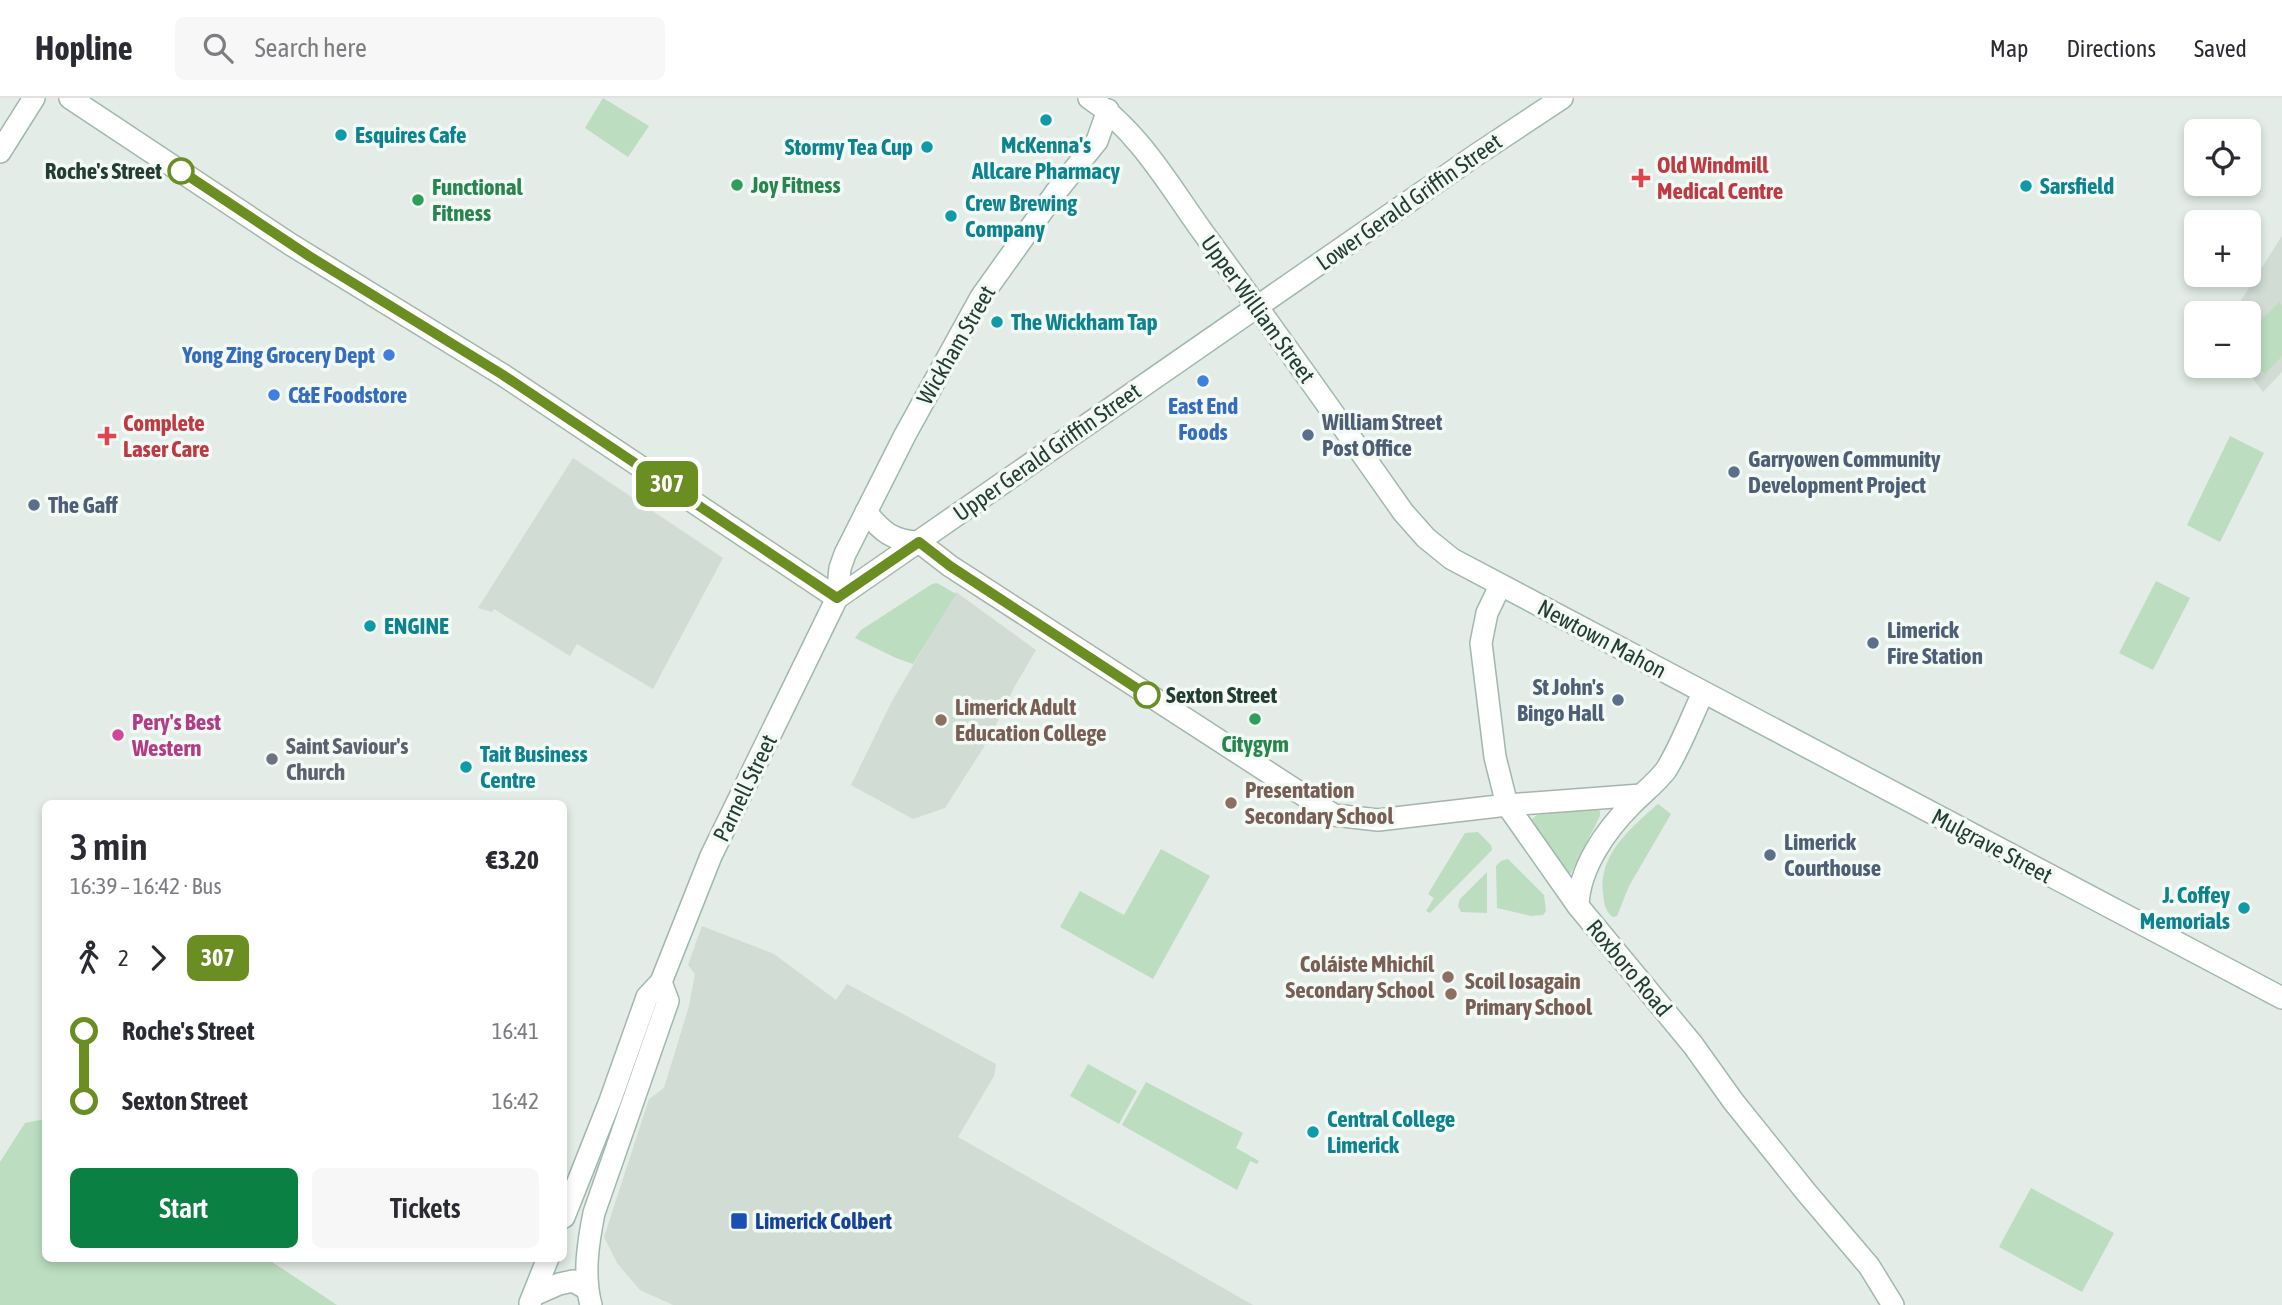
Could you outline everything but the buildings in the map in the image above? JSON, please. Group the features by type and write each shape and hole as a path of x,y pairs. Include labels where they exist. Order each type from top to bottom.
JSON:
{"main road":[{"path":"0,152 34,98"},
{"path":"70,98 290,244 503,375 837,598"},
{"name":"Upper William Street","path":"1089,98 1108,110 1141,148 1403,512 1426,538 1452,559 1500,586"},
{"name":"Lower Gerald Griffin Street","path":"1258,307 1562,98"},
{"name":"Wickham Street","path":"837,598 840,568 866,512 981,298 1056,192 1097,141 1108,110"},
{"name":"Upper Gerald Griffin Street","path":"837,598 1072,433 1258,307"},
{"path":"866,512 896,539 919,542 950,566 1334,815 1378,820 1507,805 1641,795"},
{"name":"Newtown Mahon","path":"1500,586 1703,693"},
{"name":"Roxboro Road","path":"1500,586 1487,613 1481,643 1495,757 1507,805 1578,905 1693,1045 1733,1101 1806,1192 1869,1266 1893,1305"},
{"name":"Parnell Street","path":"567,1209 647,997 661,982 711,856 837,598"},
{"path":"1578,905 1578,890 1583,877 1604,838 1621,815 1655,784 1667,768 1703,693"},
{"name":"Mulgrave Street","path":"1703,693 2282,998"},
{"name":"Parnell Street","path":"589,1297 588,1247 594,1213 668,1001 661,982"},
{"path":"532,1300 546,1262"},
{"path":"532,1300 559,1284 573,1281 589,1297"}],"shaded area":[{"path":"2282,236 2282,372 2263,392 2252,378 2261,378 2261,301 2241,301 2250,287 2261,287 2261,269"},
{"path":"573,458 723,558 653,689 577,644 570,656 494,609 492,612 478,608"},
{"name":"Limerick Adult Education College","path":"956,592 1036,650 989,739 945,808 913,819 851,785 892,701"},
{"path":"702,926 774,954 836,1000 847,984 996,1064 994,1076 958,1137 1253,1305 673,1305 640,1290 617,1263 604,1237 649,1099 664,1088 689,1006 695,974 688,965"}],"green space":[{"path":"603,98 649,126 628,157 585,128"},
{"path":"2279,302 2282,305 2282,356 2265,374 2261,370 2261,321"},
{"path":"2230,436 2264,453 2220,542 2187,525"},
{"path":"2156,581 2190,598 2153,670 2119,653"},
{"path":"937,583 956,594 913,664 855,638 861,630"},
{"path":"1658,804 1671,814 1629,886 1617,916 1613,917 1607,910 1603,893 1606,866 1619,842"},
{"path":"1595,808 1600,811 1600,816 1571,873 1568,873 1532,824 1532,819 1537,815"},
{"path":"1478,832 1491,845 1492,850 1430,913 1426,911 1434,898 1428,894 1465,833"},
{"path":"1161,849 1210,876 1153,979 1060,927 1080,891 1124,915"},
{"path":"1508,859 1544,895 1546,911 1543,915 1531,916 1497,908 1496,866"},
{"path":"1487,872 1487,913 1461,912 1458,906 1460,899"},
{"path":"1088,1064 1137,1091 1119,1124 1070,1096"},
{"path":"1146,1082 1243,1133 1236,1148 1259,1161 1257,1164 1250,1161 1237,1190 1122,1125"},
{"path":"42,1120 42,1262 272,1262 337,1305 0,1305 0,1162 25,1123"},
{"path":"2031,1188 2114,1233 2082,1292 1999,1247"}],"bus line":[{"name":"307","path":"181,171 309,256 503,375 837,598 919,542 950,566 1147,695"}],"place":[{"name":"McKenna's Allcare Pharmacy","path":"1046,120"},
{"name":"Esquires Cafe","path":"341,135"},
{"name":"Stormy Tea Cup","path":"927,147"},
{"name":"Roche's Street","path":"181,171"},
{"name":"Old Windmill Medical Centre","path":"1641,178"},
{"name":"Joy Fitness","path":"737,185"},
{"name":"Sarsfield","path":"2026,186"},
{"name":"Functional Fitness","path":"418,200"},
{"name":"Crew Brewing Company","path":"951,216"},
{"name":"The Wickham Tap","path":"997,322"},
{"name":"Yong Zing Grocery Dept","path":"389,355"},
{"name":"East End Foods","path":"1203,381"},
{"name":"C&E Foodstore","path":"274,395"},
{"name":"William Street Post Office","path":"1308,435"},
{"name":"Complete Laser Care","path":"107,436"},
{"name":"Garryowen Community Development Project","path":"1734,472"},
{"name":"The Gaff","path":"34,505"},
{"name":"ENGINE","path":"370,626"},
{"name":"Limerick Fire Station","path":"1873,643"},
{"name":"Sexton Street","path":"1147,695"},
{"name":"St John's Bingo Hall","path":"1618,700"},
{"name":"Citygym","path":"1255,719"},
{"name":"Limerick Adult Education College","path":"941,720"},
{"name":"Pery's Best Western","path":"118,735"},
{"name":"Saint Saviour's Church","path":"272,759"},
{"name":"Tait Business Centre","path":"466,767"},
{"name":"Presentation Secondary School","path":"1231,803"},
{"name":"Limerick Courthouse","path":"1770,855"},
{"name":"J. Coffey Memorials","path":"2244,908"},
{"name":"Coláiste Mhichíl Secondary School","path":"1448,977"},
{"name":"Scoil Iosagain Primary School","path":"1451,994"},
{"name":"Central College Limerick","path":"1313,1132"},
{"name":"Limerick Colbert","path":"739,1221"}]}
